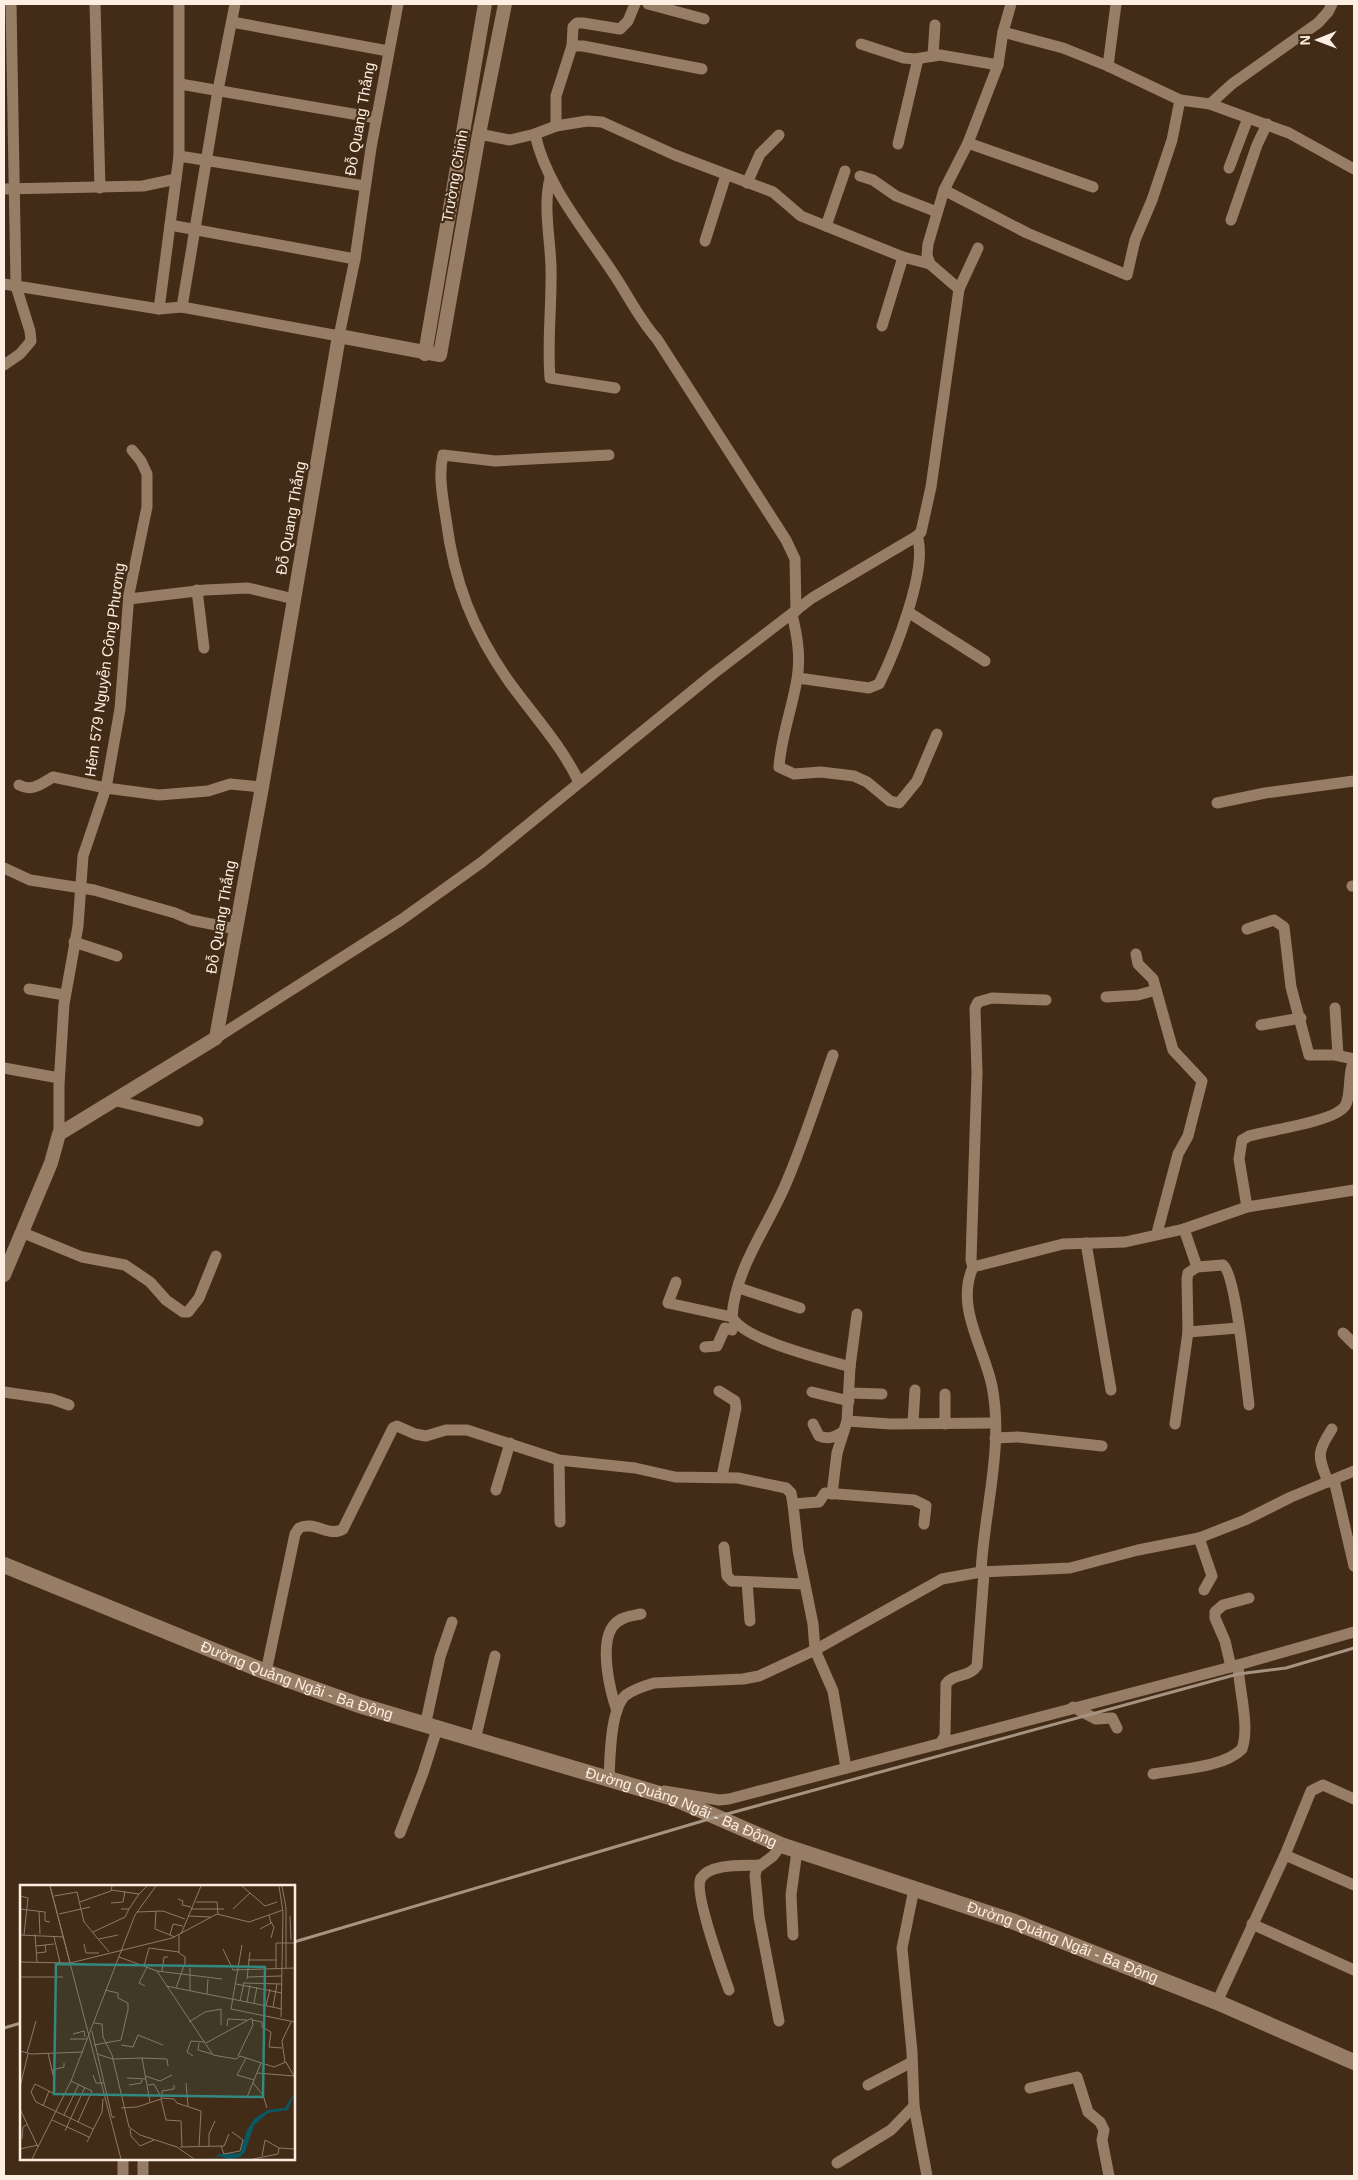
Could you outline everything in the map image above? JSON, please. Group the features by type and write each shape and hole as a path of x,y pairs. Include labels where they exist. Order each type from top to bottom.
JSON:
{"main road":[{"name":"Đường Quảng Ngãi - Ba Động","path":"4,1565 266,1672 431,1727 673,1798 797,1851 1012,1922 1217,2002 1354,2062"}],"street":[{"path":"4,366 20,354 31,341 30,331 16,286 12,4"},
{"path":"95,4 100,188"},
{"path":"159,309 179,156 179,4"},
{"path":"182,307 218,90 235,4"},
{"name":"Đỗ Quang Thắng","path":"216,1038 262,787 339,336 355,258 376,118 398,4"},
{"name":"Trường Chinh","path":"486,4 425,354 440,355 479,134 505,4"},
{"path":"556,126 558,86 572,46 571,34 577,23 620,29 628,21 635,4"},
{"path":"648,4 704,19"},
{"path":"930,264 927,255 928,244 937,212 944,190 968,143 998,65 1002,32 1010,4"},
{"path":"1108,66 1116,4"},
{"path":"1210,104 1232,84 1318,23 1328,12 1332,4"},
{"path":"232,22 388,51"},
{"path":"933,56 935,25"},
{"path":"1002,32 1063,48 1108,66 1180,100 1210,104 1267,124 1289,133 1354,169"},
{"path":"862,44 904,58 918,59 933,56 998,65"},
{"path":"572,46 583,46 702,69"},
{"path":"898,144 918,59"},
{"path":"180,84 376,118"},
{"path":"944,190 1027,233 1127,275 1135,240 1152,200 1172,140 1180,100"},
{"path":"1229,168 1248,118"},
{"path":"479,134 510,140 535,134 556,126 588,121 602,122 675,155 773,192 802,216 903,257 930,264 959,288"},
{"path":"1231,220 1267,124"},
{"path":"535,134 539,152 550,178 615,275 642,322 657,339 786,540 795,559 794,612 798,637 798,678 780,750 779,768 794,774 821,772 854,776 867,782 890,802 899,803 917,781 937,734"},
{"path":"747,183 760,154 779,135"},
{"path":"968,143 1093,187"},
{"path":"179,156 366,186"},
{"path":"826,226 845,171"},
{"path":"705,241 726,175"},
{"path":"860,176 873,180 896,196 937,212"},
{"path":"4,189 143,186 176,178"},
{"path":"550,178 546,195 551,266 548,347 550,378 616,388"},
{"path":"170,225 355,258"},
{"path":"59,1134 216,1038 401,920 482,862 579,782 794,612 864,566 917,536 923,524 931,487 959,288 978,248"},
{"path":"882,326 903,257"},
{"path":"4,284 159,309 182,307 425,354"},
{"name":"Hẻm 579 Nguyễn Công Phương","path":"5,1270 50,1163 59,1134 59,1078 65,995 78,926 83,856 106,788 120,709 129,599 148,507 147,474 141,460 132,450"},
{"path":"579,782 567,757 511,684 474,625 454,566 450,548 442,490 442,461 443,455 462,459 495,461 609,455"},
{"path":"798,678 848,686 874,687 879,684 908,612 921,553 917,536"},
{"path":"129,599 197,590 248,588 294,599"},
{"path":"197,590 204,648"},
{"path":"908,612 985,661"},
{"path":"18,785 25,788 36,787 53,777 106,788 159,795 208,791 230,784 262,787"},
{"path":"1217,804 1265,793 1354,781"},
{"path":"4,868 30,880 94,890 175,913 190,920 236,929"},
{"path":"1247,929 1274,920 1284,927 1290,988 1301,1018 1309,1055 1338,1055 1354,1060 1350,1071 1346,1102 1338,1112 1306,1123 1249,1136 1242,1140 1239,1159 1247,1207"},
{"path":"74,942 117,956"},
{"path":"1136,954 1138,964 1153,979 1173,1050 1202,1081 1188,1136 1178,1154 1157,1233"},
{"path":"29,989 65,995"},
{"path":"1106,997 1138,995 1156,990"},
{"path":"940,1744 945,1736 946,1728 946,1684 949,1680 971,1672 977,1666 994,1438 991,1384 980,1352 968,1305 968,1278 973,1267 971,1260 977,1073 975,1008 978,1002 992,998 1046,1000"},
{"path":"1335,1008 1338,1055"},
{"path":"1261,1026 1301,1018"},
{"path":"705,1347 717,1346 725,1328 732,1330 744,1270 801,1148 833,1055"},
{"path":"4,1068 59,1078"},
{"path":"113,1100 198,1121"},
{"path":"973,1267 1047,1248 1086,1243 1125,1242 1184,1228 1247,1207 1354,1190"},
{"path":"1184,1228 1197,1268"},
{"path":"21,1232 82,1257 125,1265 150,1282 166,1300 183,1312 188,1312 198,1298 216,1256"},
{"path":"1086,1243 1111,1390"},
{"path":"1175,1424 1188,1332 1187,1279 1188,1273 1197,1268 1222,1265 1226,1267 1234,1296 1249,1405"},
{"path":"676,1282 668,1303 734,1320 756,1335 798,1353 850,1367"},
{"path":"739,1288 800,1308"},
{"path":"832,1494 837,1453 845,1426 857,1314"},
{"path":"1188,1332 1238,1328"},
{"path":"1343,1334 1354,1344"},
{"path":"913,1423 915,1390"},
{"path":"719,1391 735,1401 736,1408 722,1476"},
{"path":"4,1392 52,1399 69,1405"},
{"path":"812,1392 849,1397 882,1394"},
{"path":"945,1394 945,1424"},
{"path":"813,1424 819,1436 834,1438 845,1426 913,1423 994,1423"},
{"path":"266,1672 294,1534 303,1526 312,1526 331,1532 338,1532 342,1529 393,1428 397,1426 415,1434 426,1436 446,1430 467,1430 559,1460 635,1468 675,1477 722,1476 786,1488 791,1493 793,1504 795,1531 813,1624 815,1650 833,1691 846,1768"},
{"path":"1332,1428 1319,1450 1320,1463 1331,1481 1354,1566"},
{"path":"994,1438 1018,1437 1102,1446"},
{"path":"496,1490 510,1443"},
{"path":"559,1460 560,1522"},
{"path":"609,1778 617,1712 624,1696 641,1687 654,1683 743,1679 759,1676 815,1650 942,1579 983,1573 1070,1568 1138,1550 1199,1538 1245,1520 1283,1501 1354,1471"},
{"path":"793,1504 819,1502 825,1493 921,1502 926,1506 924,1524"},
{"path":"1199,1538 1212,1576 1204,1590"},
{"path":"724,1547 729,1579 747,1582 804,1584"},
{"path":"747,1582 750,1621"},
{"path":"1153,1774 1220,1761 1233,1756 1242,1749 1246,1725 1241,1707 1235,1666 1215,1618 1215,1612 1223,1605 1249,1598"},
{"path":"617,1712 608,1679 608,1636 613,1626 619,1620 642,1614"},
{"path":"400,1833 423,1773 440,1657 452,1622"},
{"path":"645,1791 683,1792 719,1800 729,1799 1235,1666 1354,1632"},
{"path":"475,1740 495,1656"},
{"path":"1073,1708 1096,1719 1112,1718 1117,1728"},
{"path":"1217,2002 1285,1855 1311,1791 1323,1785 1354,1799"},
{"path":"729,1990 705,1915 700,1883 701,1877 709,1871 760,1865 773,1856 781,1845"},
{"path":"793,1935 791,1895 797,1851"},
{"path":"1285,1855 1354,1885"},
{"path":"760,1865 755,1875 758,1907 778,2021"},
{"path":"914,1889 902,1948 914,2106 927,2176"},
{"path":"1252,1924 1354,1970"},
{"path":"868,2085 912,2062"},
{"path":"1030,2088 1077,2077 1088,2112 1100,2122 1104,2130 1102,2140 1109,2176"},
{"path":"837,2163 891,2130 914,2106"},
{"path":"123,2160 123,2176"},
{"path":"143,2160 143,2176"}],"railway":[{"path":"295,1942 716,1817 1238,1674 1286,1668 1354,1648"},
{"path":"4,2028 20,2023"}]}
